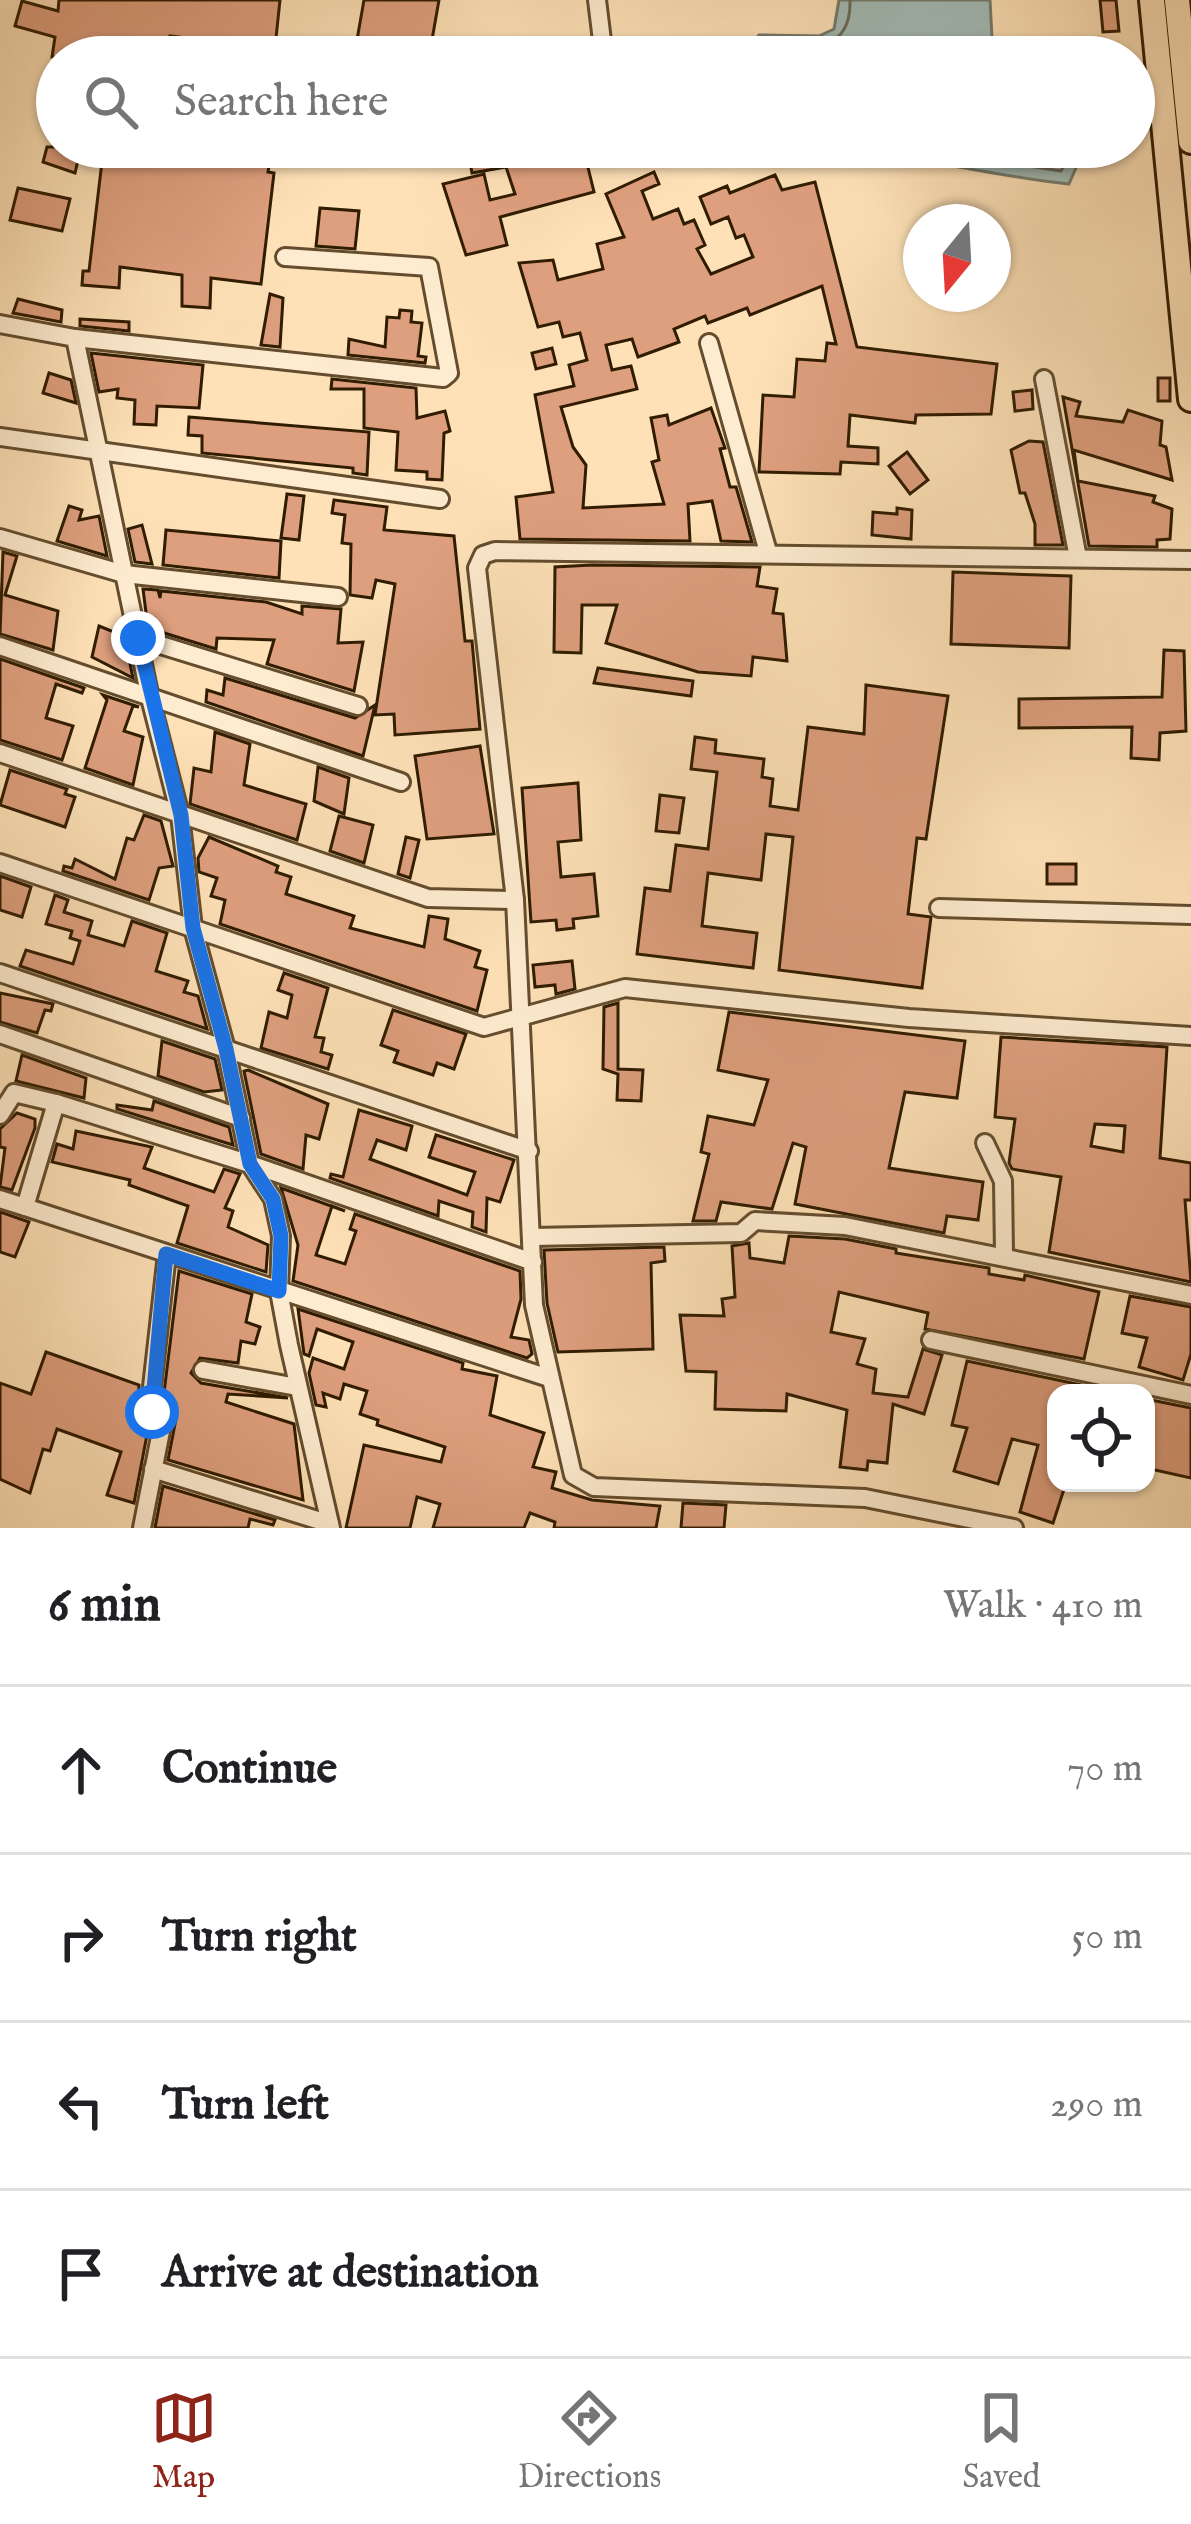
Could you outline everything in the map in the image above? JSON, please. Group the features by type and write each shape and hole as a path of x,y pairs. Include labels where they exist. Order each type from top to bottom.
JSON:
{"highway":[{"path":"1152,0 1191,399"},
{"path":"1177,0 1191,141"}],"street":[{"path":"597,0 601,36"},
{"path":"0,324 75,338 442,378 448,373 429,267 285,256"},
{"path":"75,338 150,698 181,815 193,928 226,1049 250,1164 273,1199 281,1236 279,1291 330,1526"},
{"path":"709,343 768,552"},
{"path":"1044,379 1078,558"},
{"path":"0,437 97,455 440,499"},
{"path":"0,538 124,574 338,597"},
{"path":"1014,1528 865,1498 586,1486 573,1474 539,1345 515,900 477,568 483,555 768,552 1191,560"},
{"path":"138,638 358,706"},
{"path":"0,646 401,782"},
{"path":"0,753 428,898 515,900"},
{"path":"0,863 484,1027 625,988 909,1018 1191,1036"},
{"path":"939,908 1191,915"},
{"path":"0,973 529,1150"},
{"path":"0,1034 242,1118"},
{"path":"0,1115 14,1093 56,1103 533,1262"},
{"path":"25,1207 56,1103"},
{"path":"985,1143 1003,1181 1004,1255"},
{"path":"0,1199 549,1378"},
{"path":"532,1237 741,1233 754,1221 844,1226 1191,1295"},
{"path":"142,1528 163,1420 150,1406 166,1254"},
{"path":"931,1340 1191,1395"},
{"path":"202,1370 297,1387"},
{"path":"153,1469 330,1526"}],"water":[{"path":"839,0 990,0 992,36 819,36 834,29"},
{"path":"964,168 1076,168 1069,184"}],"building":[{"path":"59,0 280,0 276,36 51,36 15,26 22,1 58,11"},
{"path":"364,0 439,0 433,36 358,36"},
{"path":"1100,0 1116,0 1119,31 1103,32"},
{"path":"101,168 269,168 274,173 261,284 211,278 210,308 182,306 182,275 120,267 119,288 82,285 83,271 89,271"},
{"path":"506,168 588,168 594,192 500,217 507,245 466,255 443,184 484,174 490,200 515,194"},
{"path":"654,172 659,184 642,191 653,219 678,209 684,224 694,220 705,245 697,249 711,274 753,257 744,235 736,238 728,217 711,224 700,197 727,186 730,193 775,175 782,190 815,182 857,347 997,364 991,414 916,415 915,423 850,415 848,446 878,448 878,464 841,462 840,474 759,472 763,395 794,397 797,359 825,361 827,343 836,344 822,286 750,315 747,308 708,323 705,316 674,329 679,342 638,357 632,339 606,345 612,370 631,366 637,389 561,407 573,447 586,465 583,508 664,504 652,462 659,460 651,418 667,415 669,425 711,408 725,448 720,449 730,487 736,487 752,542 721,541 712,501 688,504 690,541 520,539 516,497 553,492 535,395 574,386 569,365 587,360 580,333 563,337 559,322 538,327 519,263 553,260 558,280 603,269 597,244 624,237 606,194"},
{"path":"18,188 70,199 62,231 10,220"},
{"path":"320,208 359,211 355,249 316,246"},
{"path":"270,294 283,298 280,347 261,345"},
{"path":"18,299 62,310 61,322 13,313"},
{"path":"400,310 412,311 411,322 422,323 418,356 426,357 425,363 348,355 349,339 385,347 387,317 399,318"},
{"path":"80,319 129,322 129,331 80,326"},
{"path":"552,348 556,364 536,369 532,353"},
{"path":"91,353 203,365 199,408 157,406 156,425 134,424 135,400 117,398 118,389 99,392"},
{"path":"49,373 71,380 76,403 43,393"},
{"path":"1158,378 1170,378 1170,401 1158,401"},
{"path":"332,379 416,388 417,418 445,411 450,431 444,433 442,480 427,479 427,472 396,470 398,432 364,428 364,389 331,389"},
{"path":"1032,390 1033,409 1015,411 1013,392"},
{"path":"1063,397 1080,402 1076,416 1123,422 1128,410 1162,421 1160,445 1166,447 1172,480 1074,450 1078,481 1155,496 1153,502 1172,509 1170,539 1157,540 1157,547 1089,546"},
{"path":"189,417 369,432 367,475 353,473 353,468 202,453 202,436 188,435"},
{"path":"1029,441 1043,442 1063,545 1035,545 1035,524 1025,493 1020,493 1011,450"},
{"path":"907,452 928,480 910,494 889,466"},
{"path":"287,494 304,496 299,540 281,538"},
{"path":"334,500 387,507 384,530 454,536 465,641 472,641 480,729 395,735 394,714 375,715 395,584 376,580 372,598 350,595 351,544 342,543 345,515 332,513"},
{"path":"69,506 82,510 79,520 99,516 107,556 57,541"},
{"path":"897,508 912,510 911,539 872,535 873,512 897,514"},
{"path":"142,525 152,564 135,562 128,529"},
{"path":"166,530 281,541 279,578 163,565"},
{"path":"3,552 17,556 5,595 58,611 53,650 0,634"},
{"path":"555,567 760,567 757,586 777,589 773,613 783,614 787,661 753,657 751,676 698,672 606,643 617,605 582,605 581,653 554,652"},
{"path":"953,572 1071,576 1069,648 951,644"},
{"path":"143,589 158,590 160,598 161,591 266,602 302,614 302,606 341,609 338,643 363,642 354,691 267,664 274,640 217,638 216,649 148,628"},
{"path":"99,626 124,636 133,678 92,657"},
{"path":"1164,650 1184,651 1186,731 1160,733 1159,760 1131,758 1132,727 1019,728 1019,699 1162,697"},
{"path":"0,659 84,688 82,693 56,684 46,718 73,726 62,760 0,740"},
{"path":"598,668 693,681 691,696 594,683"},
{"path":"225,678 355,718 375,705 363,756 206,702 207,690 223,695"},
{"path":"866,685 948,696 926,839 917,838 908,914 931,917 922,988 779,970 793,837 766,834 761,880 708,873 702,926 757,933 753,968 637,954 645,888 670,891 676,845 708,849 717,772 691,769 695,737 716,740 715,753 764,759 762,777 773,779 770,806 798,810 808,727 864,734"},
{"path":"103,695 139,707 133,706 124,731 143,737 133,785 85,768 107,700"},
{"path":"215,732 250,744 244,785 306,804 297,840 190,804 194,768 211,772"},
{"path":"480,746 494,834 427,839 415,756"},
{"path":"318,767 349,778 344,814 314,801"},
{"path":"10,770 67,789 65,794 75,797 65,827 0,805"},
{"path":"578,783 581,840 558,842 561,877 594,874 598,916 573,919 574,928 557,930 556,920 531,922 522,788"},
{"path":"660,795 684,798 679,833 656,831"},
{"path":"144,815 161,821 173,866 159,868 149,900 63,871 64,866 72,868 75,859 115,879 127,838 134,840"},
{"path":"339,816 373,825 364,863 330,851"},
{"path":"209,837 278,866 276,872 291,877 286,894 354,916 350,928 424,947 429,916 448,919 445,939 480,951 475,967 487,970 477,1011 220,924 225,900 211,896 217,878 199,872 198,858"},
{"path":"406,837 419,840 410,878 398,874"},
{"path":"1047,864 1076,864 1076,884 1047,884"},
{"path":"0,876 31,887 22,917 0,910"},
{"path":"55,895 68,900 64,912 92,921 88,935 124,946 132,921 167,933 156,971 188,981 184,992 198,996 207,1029 20,966 26,950 73,964 80,941 70,938 72,931 46,924"},
{"path":"572,961 575,989 556,994 555,985 535,987 533,965"},
{"path":"284,973 328,988 315,1037 324,1038 321,1052 332,1055 328,1069 261,1048 269,1012 287,1018 292,995 278,990"},
{"path":"0,993 53,1004 51,1011 45,1010 37,1033 0,1022"},
{"path":"618,1003 618,1069 643,1070 641,1101 617,1100 618,1074 603,1069 604,1007"},
{"path":"393,1010 466,1034 454,1069 437,1063 433,1075 394,1062 398,1051 381,1045"},
{"path":"729,1012 965,1041 957,1098 905,1092 889,1168 983,1182 978,1220 947,1216 944,1233 795,1204 806,1147 793,1143 772,1209 721,1202 716,1221 693,1221 709,1154 701,1152 708,1116 754,1125 768,1080 718,1070"},
{"path":"1001,1037 1167,1047 1160,1158 1191,1163 1191,1200 1185,1200 1191,1282 1049,1252 1061,1177 1012,1169 1015,1119 995,1117","holes":["1095,1124 1125,1126 1123,1152 1091,1146"]},
{"path":"162,1041 215,1059 222,1090 204,1092 158,1076"},
{"path":"22,1055 86,1078 84,1098 16,1081"},
{"path":"244,1071 328,1104 319,1139 306,1135 303,1169 261,1154"},
{"path":"154,1101 229,1127 233,1145 117,1109 117,1105 152,1110"},
{"path":"359,1110 412,1126 406,1150 377,1140 370,1159 467,1195 475,1172 429,1157 436,1135 514,1160 500,1202 487,1198 486,1232 472,1227 473,1212 439,1201 438,1216 330,1178 331,1174 343,1177"},
{"path":"17,1113 35,1119 35,1128 12,1190 0,1187 5,1148 0,1147 0,1129"},
{"path":"76,1131 152,1147 144,1168 214,1192 224,1169 240,1174 225,1208 233,1211 228,1227 268,1245 266,1272 177,1243 188,1206 129,1185 130,1180 52,1162 57,1144 73,1149"},
{"path":"281,1188 332,1206 316,1255 345,1264 356,1231 350,1229 355,1214 520,1271 521,1299 511,1337 529,1340 532,1354 527,1358 293,1281 298,1245"},
{"path":"0,1212 29,1222 15,1257 0,1252"},
{"path":"789,1236 845,1239 896,1249 896,1253 989,1268 989,1274 1024,1280 1025,1275 1099,1292 1084,1359 925,1329 928,1313 839,1292 831,1332 865,1339 857,1364 876,1369 873,1393 908,1397 923,1349 942,1355 924,1414 893,1404 887,1463 868,1461 867,1470 840,1467 847,1410 787,1394 786,1411 715,1409 716,1372 686,1371 680,1315 724,1316 722,1299 735,1297 732,1246 749,1243 750,1258 784,1263"},
{"path":"664,1247 665,1261 651,1263 653,1349 558,1352 547,1303 544,1250"},
{"path":"179,1271 252,1294 246,1322 260,1327 255,1344 241,1341 238,1363 200,1358 191,1373 201,1383 288,1398 228,1394 226,1402 294,1424 303,1500 168,1460 176,1419 163,1401"},
{"path":"1130,1296 1191,1307 1191,1354 1183,1380 1139,1367 1147,1338 1122,1333"},
{"path":"298,1309 463,1363 462,1369 497,1376 490,1415 544,1433 533,1467 556,1472 552,1488 592,1500 660,1506 656,1528 554,1528 555,1522 530,1513 524,1528 433,1528 440,1504 417,1497 410,1528 346,1528 364,1445 441,1462 445,1447 377,1425 378,1420 360,1414 367,1391 344,1384 340,1399 323,1393 326,1407 316,1405 309,1373 313,1358 344,1369 353,1342 317,1329 309,1356 304,1354"},
{"path":"46,1352 139,1385 138,1408 149,1424 134,1503 107,1495 121,1452 57,1429 50,1451 43,1449 30,1493 0,1479 0,1383 31,1394"},
{"path":"967,1361 1076,1384 1047,1384 1047,1492 1063,1492 1053,1523 1020,1512 1038,1445 1012,1439 998,1484 954,1471 967,1428 952,1425"},
{"path":"1155,1401 1191,1408 1191,1478 1155,1470"},
{"path":"163,1486 275,1520 273,1525 250,1519 248,1528 155,1528"},
{"path":"683,1503 726,1505 724,1528 681,1528"}],"route":[{"path":"138,638 181,815 193,928 226,1049 250,1164 273,1199 281,1236 279,1291 166,1254 152,1412"}]}
